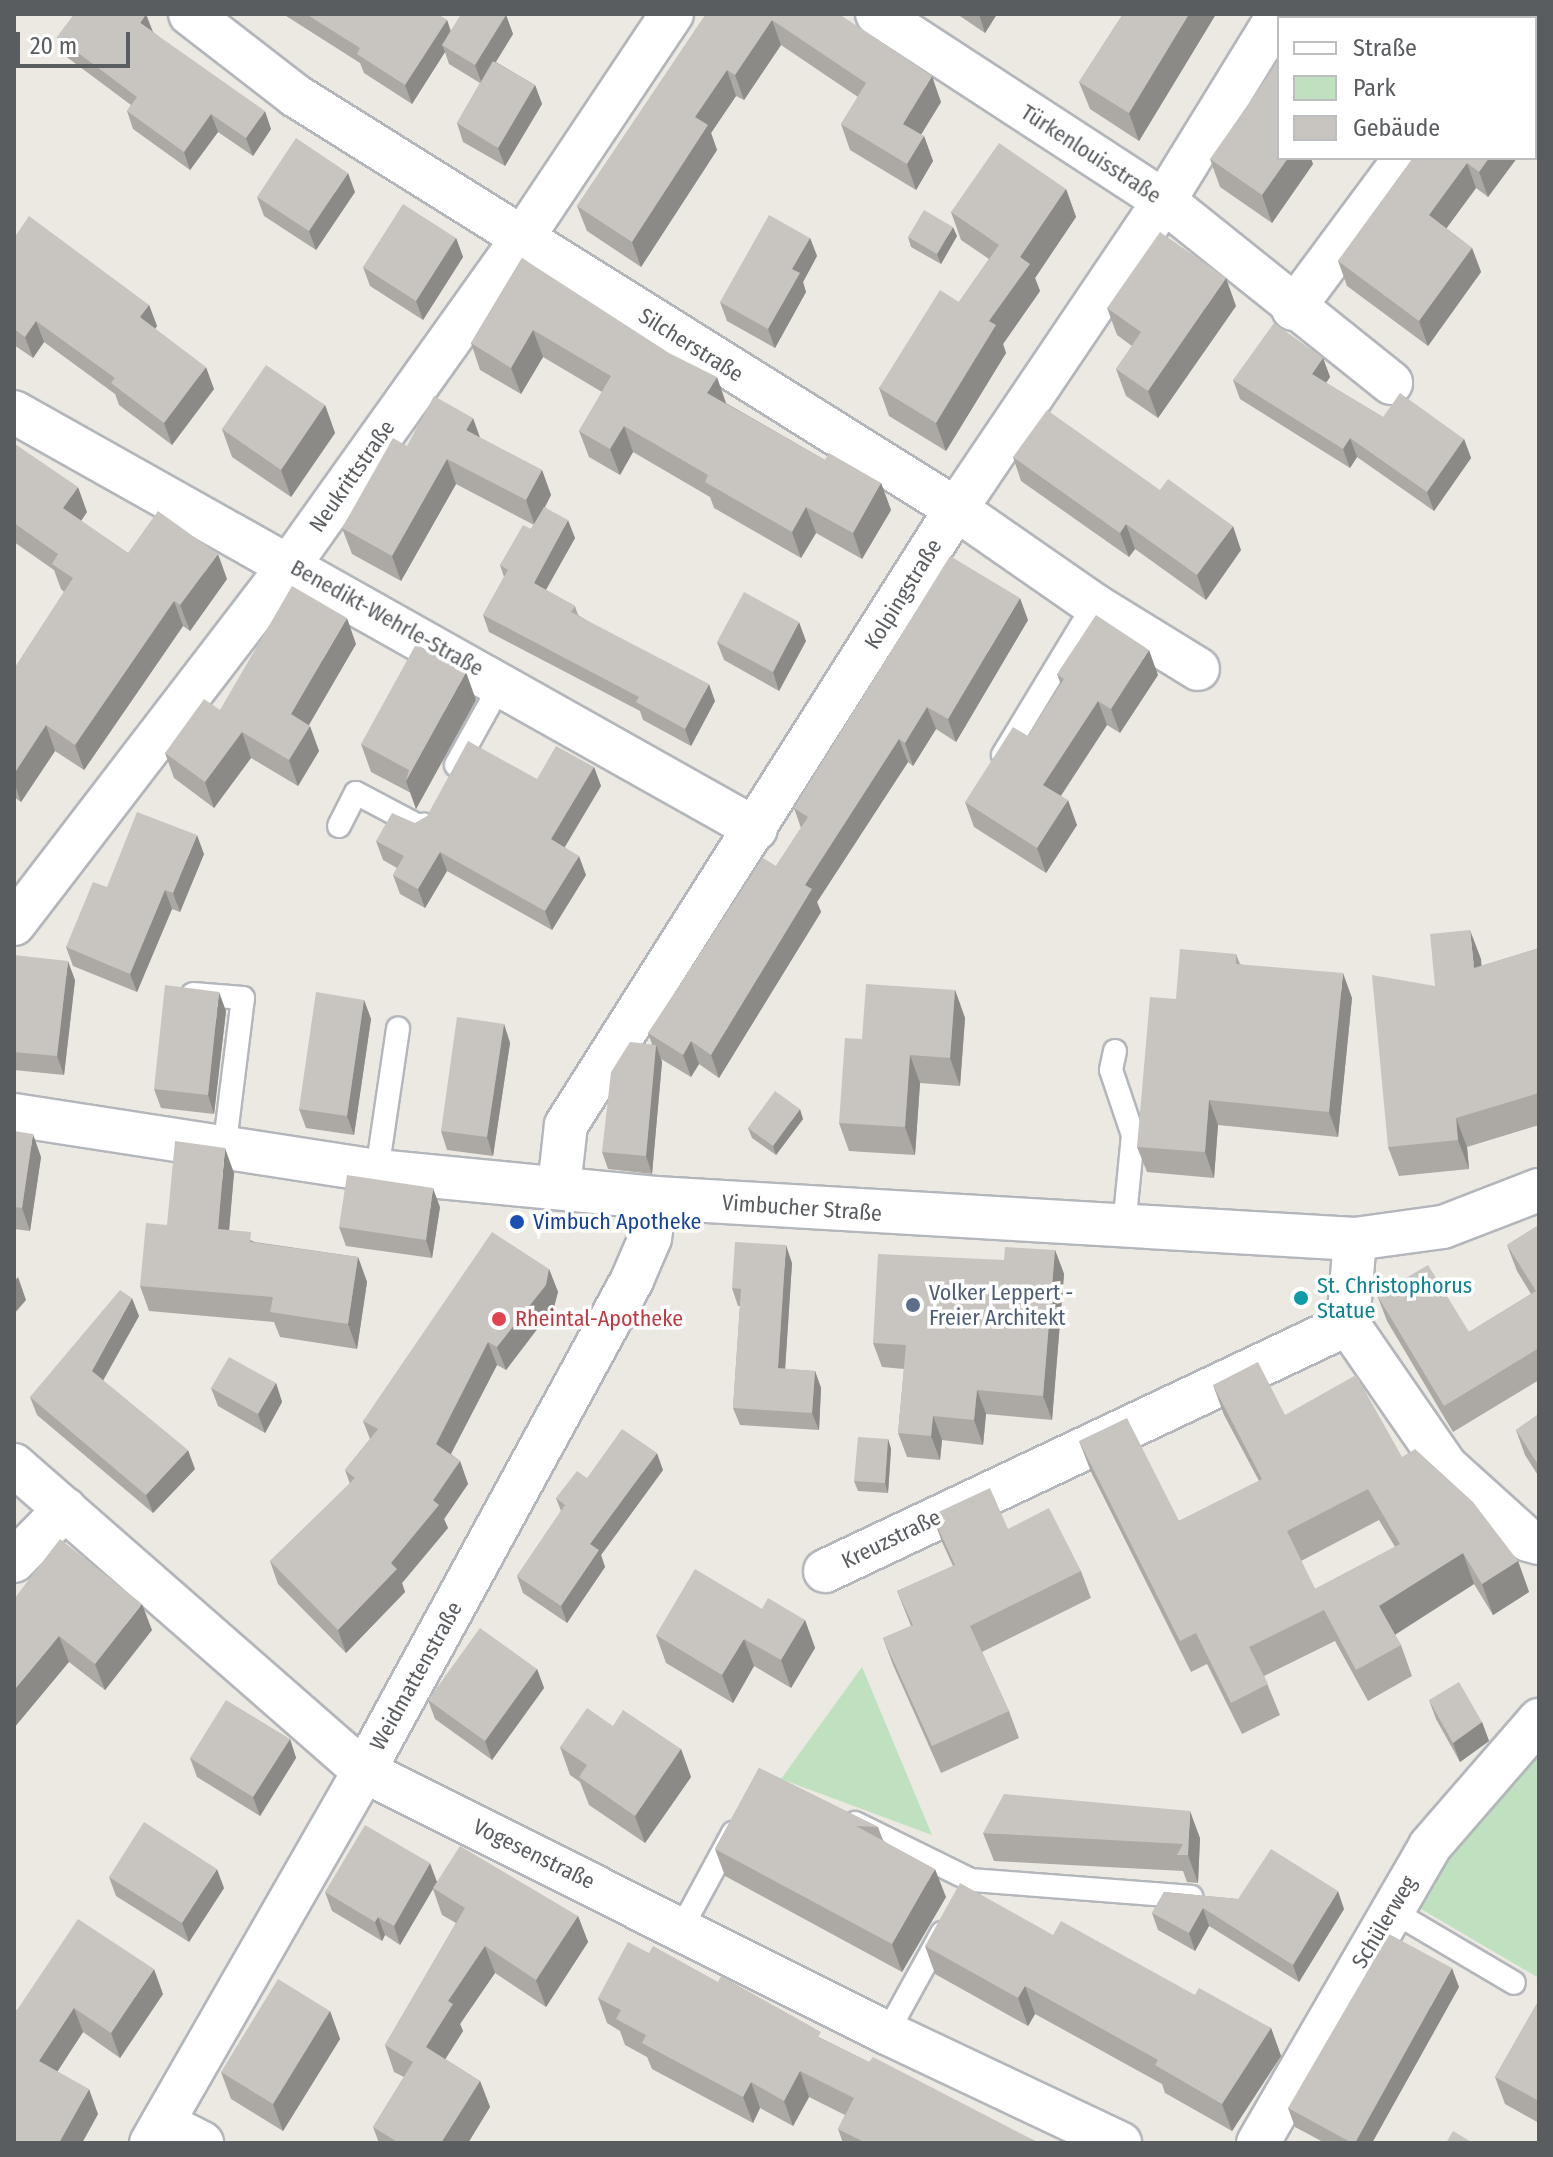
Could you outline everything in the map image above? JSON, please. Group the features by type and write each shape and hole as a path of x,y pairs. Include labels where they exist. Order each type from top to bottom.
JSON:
{"street":[{"name":"Silcherstraße","path":"190,14 296,96 521,240 956,509 1094,605 1198,669"},
{"name":"Neukrittstraße","path":"14,924 28,881 290,564 521,240 672,14"},
{"name":"Türkenlouisstraße","path":"877,14 1164,201 1293,309 1391,383"},
{"name":"Kolpingstraße","path":"559,1187 566,1125 956,509 1164,201 1277,17"},
{"path":"1293,309 1404,160"},
{"name":"Benedikt-Wehrle-Straße","path":"14,412 502,682 756,829"},
{"name":"Vimbucher Straße","path":"14,1115 224,1150 377,1171 656,1198 1355,1239 1443,1227 1539,1190"},
{"name":"Weidmattenstraße","path":"157,2133 364,1771 632,1280 650,1238 656,1198"},
{"path":"1355,1239 1348,1324 1446,1466 1528,1540 1539,1543"},
{"name":"Kreuzstraße","path":"825,1571 1348,1324"},
{"name":"Vogesenstraße","path":"14,1465 364,1771 682,1927 887,2033 1120,2143"},
{"path":"14,1561 65,1509"},
{"name":"Schülerweg","path":"1258,2143 1389,1909 1430,1846 1539,1720"},
{"path":"157,2133 202,2143"}],"lane":[{"path":"990,777 1094,605"},
{"path":"339,826 356,793 422,828 502,682"},
{"path":"186,994 243,998 224,1150"},
{"path":"377,1171 398,1029"},
{"path":"1115,1051 1111,1070 1133,1135 1124,1226"},
{"path":"832,1812 963,1894 1221,1899"},
{"path":"682,1927 741,1818"},
{"path":"887,2033 963,1894"},
{"path":"1389,1909 1514,1983"}],"green space":[{"path":"862,1667 932,1835 781,1779"},
{"path":"1539,1752 1539,1978 1409,1902"}],"building":[{"path":"74,14 146,14 140,23 265,111 246,138 211,114 184,152 127,111 137,97 57,37"},
{"path":"306,14 437,14 447,20 405,85 357,54 360,48"},
{"path":"461,14 506,15 475,65 442,45"},
{"path":"706,14 839,14 932,76 903,124 924,136 907,164 841,124 866,83 772,20 735,75 727,70 695,117 708,125 632,242 577,206"},
{"path":"1123,14 1189,14 1129,113 1079,82"},
{"path":"1288,14 1384,14 1383,16"},
{"path":"493,61 535,85 498,148 457,123"},
{"path":"1277,63 1277,160 1287,160 1262,195 1210,159"},
{"path":"296,138 348,173 309,231 257,197"},
{"path":"999,143 1066,189 1020,257 1030,264 989,321 996,325 936,423 879,388 940,290 959,302 999,245 951,212"},
{"path":"1412,160 1488,160 1479,172 1467,163 1429,215 1472,248 1419,321 1338,261"},
{"path":"403,204 456,238 416,301 363,267"},
{"path":"924,210 953,227 937,254 908,237"},
{"path":"769,215 810,238 792,269 800,273 768,329 720,302"},
{"path":"29,216 149,305 140,317 206,367 164,423 111,383 115,378 36,321 25,337 14,329 14,238"},
{"path":"1160,232 1226,278 1148,391 1116,369 1141,332 1107,308"},
{"path":"522,258 669,353 717,377 707,393 825,460 829,453 881,483 853,533 806,507 792,532 705,482 708,475 624,426 610,449 579,431 611,376 533,330 511,368 471,343"},
{"path":"1274,323 1323,358 1312,374 1383,417 1400,393 1464,439 1427,492 1350,438 1343,449 1233,380"},
{"path":"266,365 325,405 281,470 222,429"},
{"path":"434,396 473,418 466,430 542,470 526,500 447,459 392,556 342,528 393,438 407,446"},
{"path":"1047,410 1160,490 1168,479 1233,526 1197,575 1126,524 1120,533 1013,457"},
{"path":"15,444 78,487 63,508 128,553 158,511 218,554 180,605 174,601 75,745 46,725 14,774 14,669 73,578 52,564 58,554 14,523"},
{"path":"544,507 568,520 534,583 575,606 571,612 709,684 685,729 636,702 639,697 483,615 508,570 500,565 523,525 531,529"},
{"path":"950,556 1020,598 948,719 927,707 905,743 899,739 805,885 812,889 711,1055 691,1041 683,1055 648,1033 763,858 776,866 808,817 794,808"},
{"path":"292,586 347,618 291,714 310,726 289,760 242,732 205,782 165,753 204,699 220,710"},
{"path":"744,592 799,622 773,672 717,642"},
{"path":"1096,615 1149,650 1111,709 1098,701 1043,785 1068,800 1037,848 965,802 1013,727 1028,736 1064,679 1057,674"},
{"path":"416,644 466,672 406,781 409,770 361,744"},
{"path":"468,741 537,779 556,746 594,767 551,839 579,856 545,911 440,852 418,889 393,875 404,856 376,841 392,813 415,823 427,816"},
{"path":"137,812 197,835 173,893 165,890 130,974 66,947 93,882 107,887"},
{"path":"1470,930 1474,968 1539,948 1539,1093 1456,1118 1458,1140 1388,1147 1372,975 1435,986 1430,934"},
{"path":"1180,949 1236,954 1236,964 1343,973 1329,1112 1209,1100 1205,1152 1137,1147 1150,997 1176,999"},
{"path":"14,955 68,961 57,1056 14,1052"},
{"path":"866,984 955,990 950,1058 910,1055 905,1127 839,1123 845,1038 862,1039"},
{"path":"165,985 219,992 208,1095 154,1089"},
{"path":"316,992 364,1000 347,1116 299,1109"},
{"path":"457,1017 504,1024 487,1137 441,1131"},
{"path":"630,1042 656,1045 646,1156 602,1152 611,1072"},
{"path":"775,1091 800,1109 773,1146 748,1128"},
{"path":"14,1131 33,1134 22,1208 14,1207"},
{"path":"175,1141 225,1148 218,1229 251,1232 250,1242 358,1257 348,1324 270,1312 273,1297 140,1286 146,1223 167,1225"},
{"path":"347,1175 433,1188 426,1240 339,1227"},
{"path":"1539,1225 1539,1348 1444,1406 1377,1295 1428,1265 1469,1332 1536,1291 1507,1245"},
{"path":"492,1232 549,1269 546,1285 497,1347 488,1342 436,1444 460,1461 433,1500 439,1505 391,1563 397,1569 338,1630 270,1561 355,1478 345,1470 378,1429 363,1421"},
{"path":"735,1242 786,1245 778,1368 815,1371 812,1413 733,1408 741,1289 732,1288"},
{"path":"1005,1247 1055,1250 1043,1396 977,1390 974,1420 933,1416 931,1436 898,1433 906,1345 873,1343 878,1254 1004,1260"},
{"path":"120,1290 132,1298 92,1371 188,1450 146,1495 30,1397"},
{"path":"229,1357 276,1383 258,1414 211,1388"},
{"path":"1258,1362 1285,1415 1356,1375 1402,1457 1415,1449 1473,1502 1518,1561 1482,1584 1463,1553 1379,1606 1401,1645 1356,1670 1324,1610 1249,1647 1268,1684 1231,1703 1196,1633 1180,1641 1079,1441 1127,1418 1179,1521 1262,1479 1213,1385","holes":["1368,1489 1400,1544 1315,1589 1287,1531"]},
{"path":"1539,1414 1539,1466 1516,1430"},
{"path":"622,1429 657,1453 590,1544 599,1550 561,1606 517,1576 565,1505 556,1498 577,1471 587,1478"},
{"path":"858,1437 888,1439 885,1483 854,1481"},
{"path":"990,1488 1008,1529 1049,1508 1081,1571 970,1626 1009,1711 932,1746 883,1638 913,1625 897,1591 955,1565 932,1515"},
{"path":"60,1539 142,1604 95,1664 59,1636 14,1690 14,1599"},
{"path":"695,1569 762,1609 768,1598 805,1620 781,1660 744,1639 722,1675 656,1635"},
{"path":"480,1628 537,1669 485,1741 428,1700"},
{"path":"1459,1682 1482,1722 1453,1743 1429,1700"},
{"path":"226,1700 290,1739 253,1797 190,1758"},
{"path":"587,1708 613,1726 623,1710 681,1749 635,1816 579,1777 587,1765 560,1747"},
{"path":"759,1768 878,1827 856,1826 935,1869 892,1944 715,1849"},
{"path":"1004,1794 1190,1811 1188,1855 1177,1855 1183,1844 983,1833"},
{"path":"144,1822 217,1869 182,1923 109,1877"},
{"path":"365,1825 430,1863 394,1926 378,1917 375,1922 325,1892"},
{"path":"460,1846 578,1916 536,1980 485,1946 448,2001 453,2004 426,2047 480,2081 441,2143 399,2143 373,2127 413,2062 385,2045 465,1908 433,1888"},
{"path":"1271,1849 1338,1891 1293,1965 1203,1908 1189,1933 1152,1913 1164,1892 1238,1899"},
{"path":"960,1883 1053,1935 1061,1921 1195,1995 1199,1988 1271,2028 1222,2104 1155,2065 1158,2060 1025,1986 1018,1998 925,1946"},
{"path":"78,1919 154,1969 111,2033 74,2008 39,2061 89,2089 59,2143 14,2143 14,2008 17,2010"},
{"path":"1389,1934 1452,1968 1355,2143 1352,2143 1288,2108"},
{"path":"628,1942 649,1953 653,1946 718,1982 721,1976 821,2032 818,2037 869,2062 873,2057 1039,2143 866,2143 838,2129 854,2098 800,2071 784,2101 751,2082 743,2097 642,2043 646,2035 616,2019 621,2010 598,1998"},
{"path":"278,1979 330,2011 273,2104 221,2072"},
{"path":"1539,2000 1539,2101 1495,2077"},
{"path":"1453,2131 1473,2143 1446,2143"}],"place":[{"name":"Vimbuch Apotheke","path":"517,1222"},
{"name":"St. Christophorus Statue","path":"1301,1298"},
{"name":"Volker Leppert - Freier Architekt","path":"913,1305"},
{"name":"Rheintal-Apotheke","path":"499,1319"}]}
